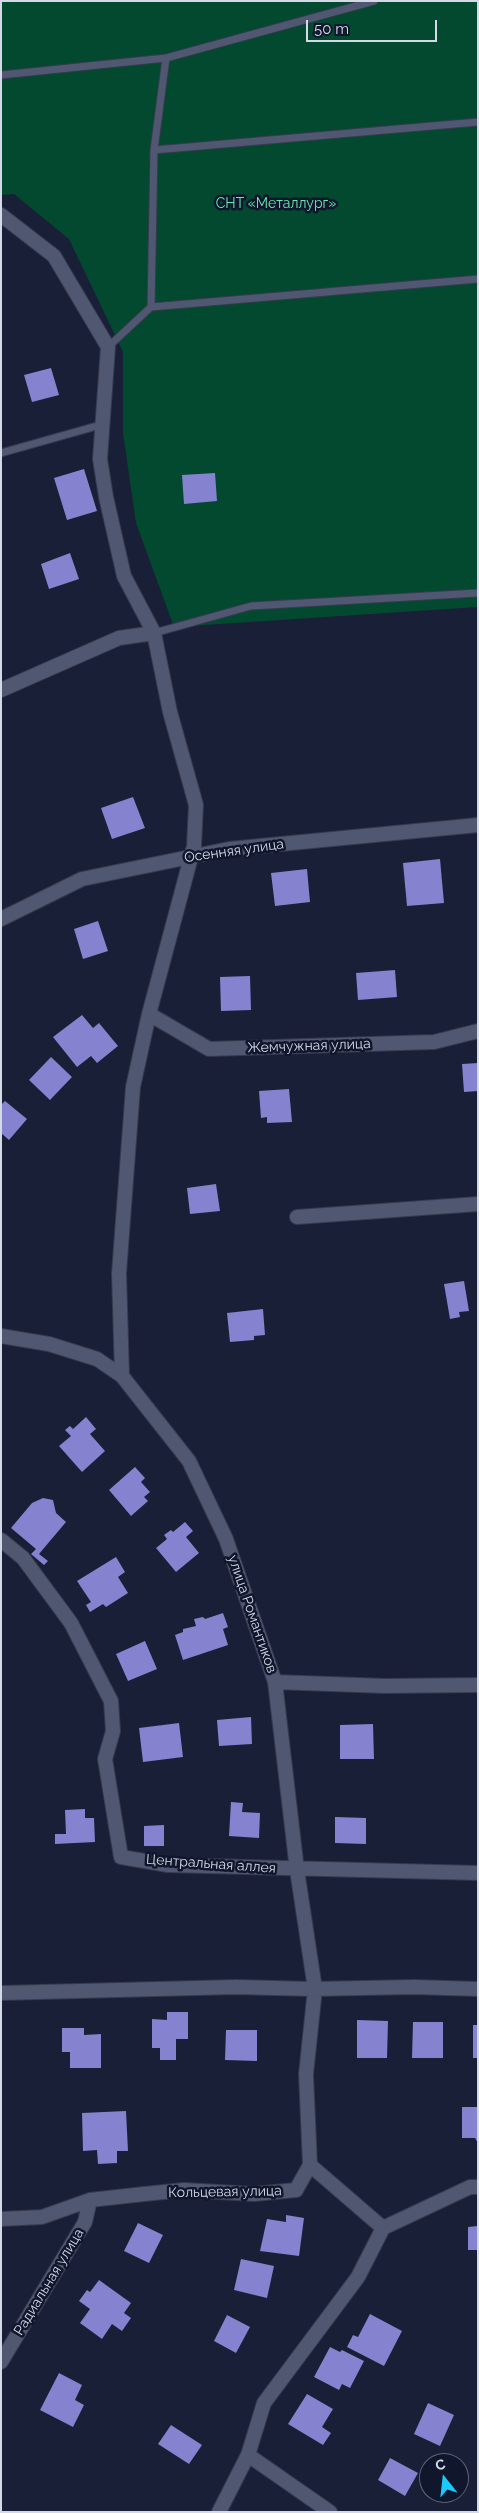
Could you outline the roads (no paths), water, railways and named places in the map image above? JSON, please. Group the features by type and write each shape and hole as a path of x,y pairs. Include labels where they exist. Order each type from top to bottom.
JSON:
{"street":[{"path":"1,215 54,256 108,347 100,459 124,576 154,633 170,712 196,805 192,857 149,1014 133,1087 119,1273 122,1376"},
{"path":"1,690 119,638 154,633"},
{"name":"Осенняя улица","path":"1,919 82,879 229,849 478,825"},
{"name":"Жемчужная улица","path":"149,1014 208,1049 434,1042 478,1031"},
{"path":"297,1217 478,1204"},
{"name":"улица Романтиков","path":"1,1336 49,1344 97,1359 122,1376 189,1461 226,1539 276,1682 385,1686 478,1685"},
{"name":"Центральная аллея","path":"1,1540 23,1558 71,1623 111,1701 113,1730 105,1759 121,1857 168,1865 258,1866 298,1870 478,1873"},
{"path":"276,1682 298,1870 315,1988 306,2074 310,2165 384,2228"},
{"path":"1,1993 236,1987 478,1989"},
{"name":"Кольцевая улица","path":"90,2200 184,2190 254,2194 296,2190 310,2165"},
{"path":"219,2512 248,2454 264,2404 358,2277 384,2228 470,2187 478,2187"},
{"name":"Радиальная улица","path":"1,2219 42,2217 90,2200"},
{"name":"Радиальная улица","path":"1,2362 85,2222 90,2200"},
{"path":"248,2454 330,2512"}],"lane":[{"path":"1,75 166,58 374,1"},
{"path":"151,307 154,150 166,58"},
{"path":"154,150 478,122"},
{"path":"108,347 151,307 478,279"},
{"path":"1,454 104,424"},
{"path":"154,633 250,606 478,593"}],"park label":[{"name":"СНТ «Металлург»","path":"276,204"}]}
